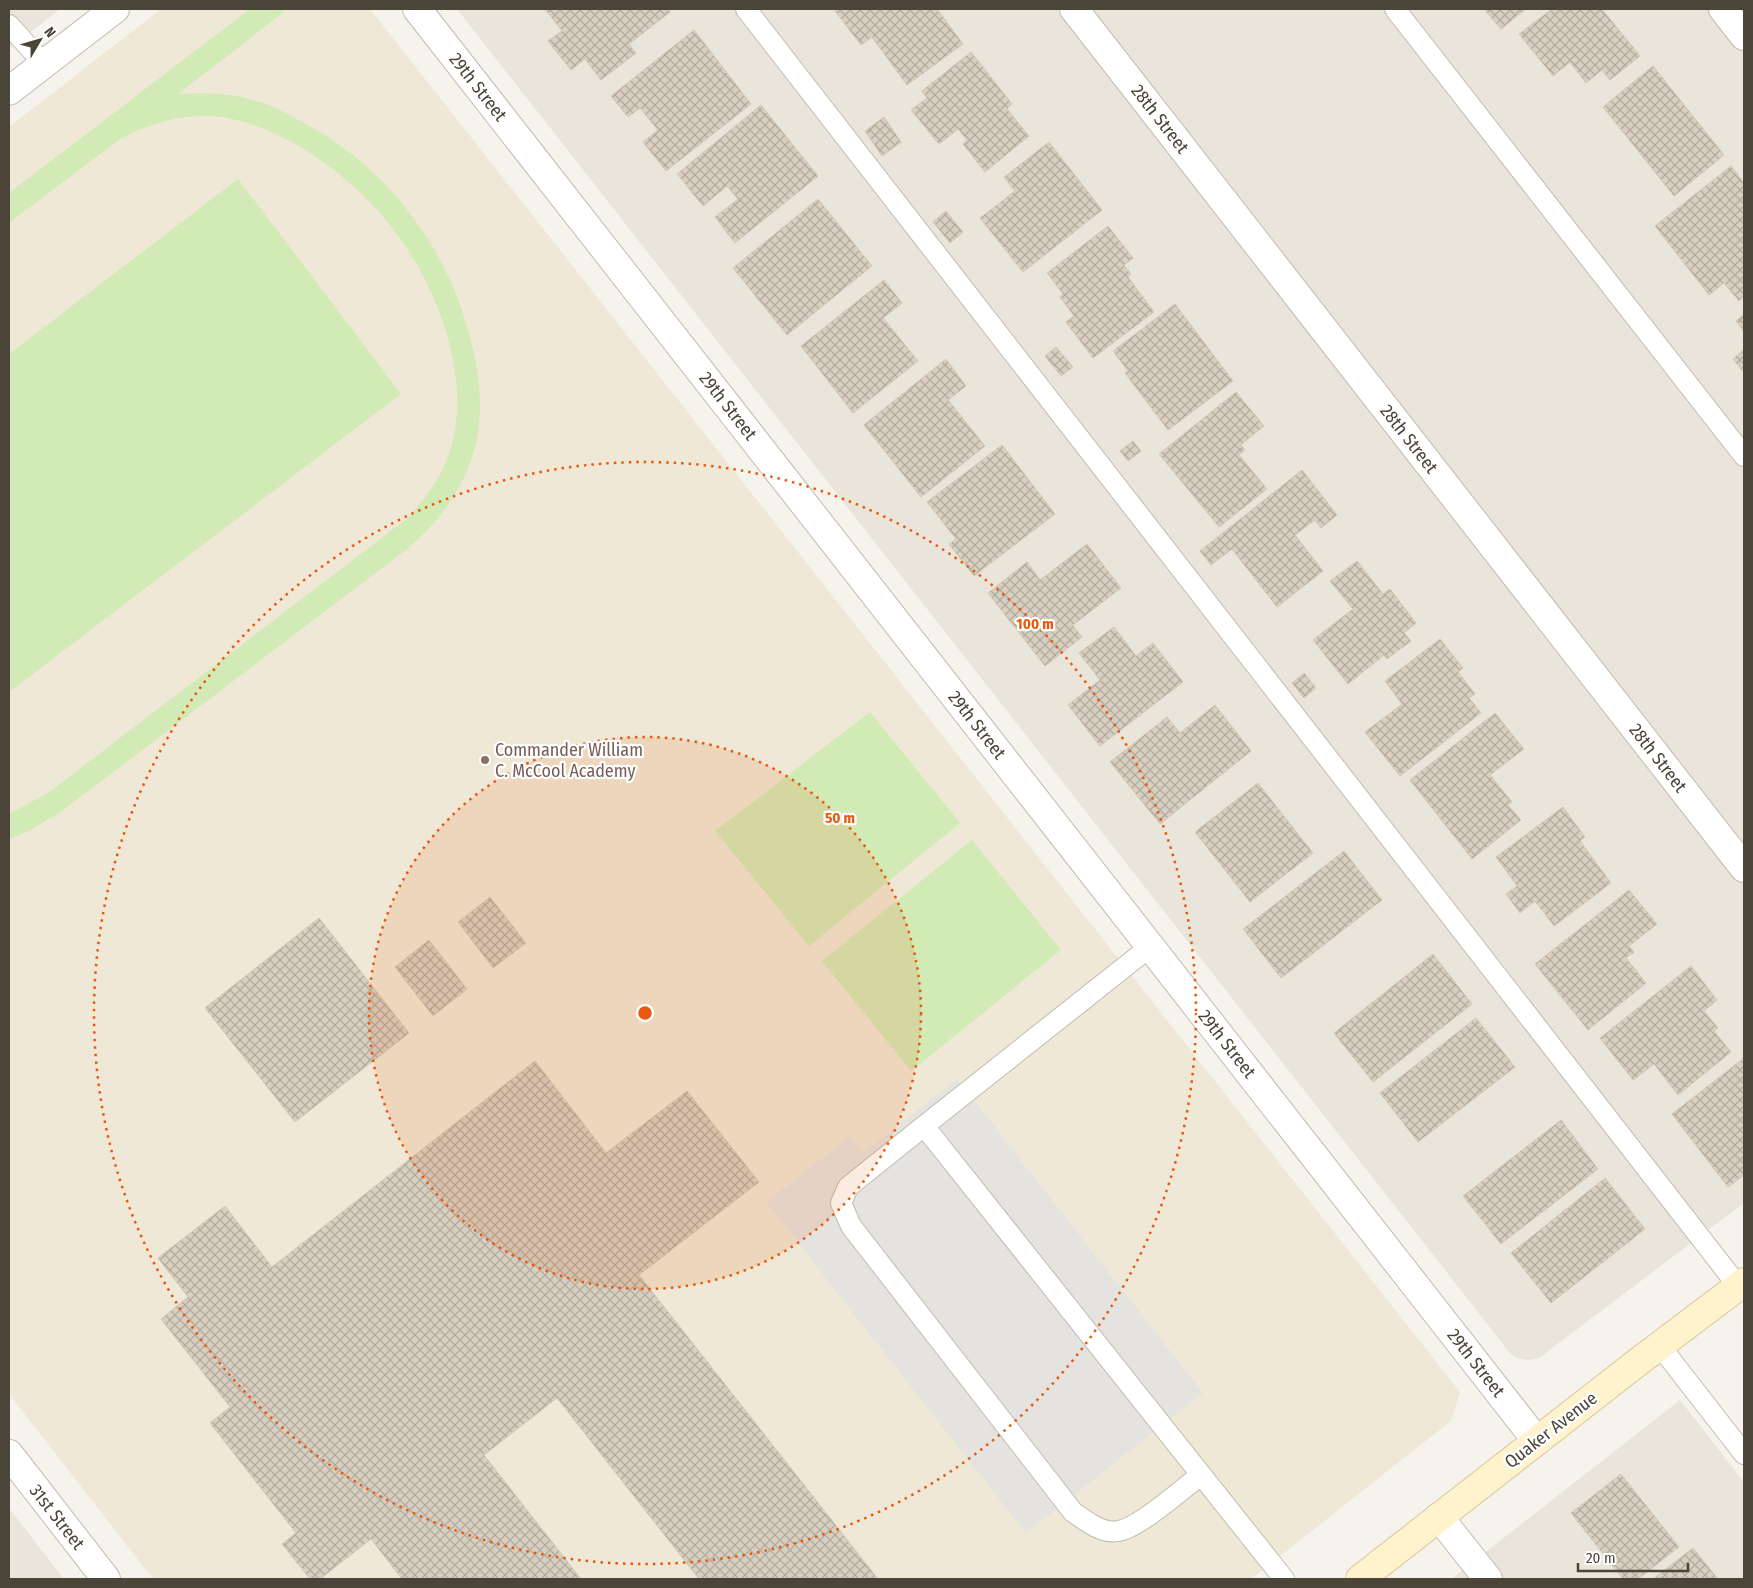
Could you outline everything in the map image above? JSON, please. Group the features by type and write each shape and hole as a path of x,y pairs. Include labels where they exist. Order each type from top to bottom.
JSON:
{"main road":[{"name":"Quaker Avenue","path":"1360,1579 1741,1284"}],"street":[{"path":"9,91 115,9"},
{"name":"29th Street","path":"417,9 1537,1441"},
{"name":"28th Street","path":"1074,9 1744,868"},
{"path":"1723,9 1744,36"},
{"name":"31st Street","path":"9,1454 106,1579"},
{"path":"1439,1517 1488,1579"}],"lane":[{"path":"746,9 1741,1284"},
{"path":"1395,9 1744,456"},
{"path":"9,25 44,64"},
{"path":"1151,946 848,1187 841,1203 851,1226 1073,1512 1095,1527 1118,1532 1137,1524 1201,1475"},
{"path":"924,1126 1284,1579"},
{"path":"1660,1346 1744,1454"}],"shaded area":[{"path":"9,9 60,9 9,49"},
{"name":"Commander William C. McCool Academy","path":"161,9 370,9 1460,1392 1451,1421 1251,1579 153,1579 9,1394 9,127"},
{"path":"457,9 1744,9 1744,1203 1539,1358 1528,1360 1517,1358 1510,1353"},
{"path":"957,1079 1203,1393 1026,1533 766,1202 850,1136 864,1152"},
{"path":"1680,1400 1744,1482 1744,1579 1451,1579"},
{"path":"9,1508 64,1579 9,1579"}],"green space":[{"path":"250,9 282,9 284,12 178,94 209,93 229,95 266,104 288,114 335,142 364,164 390,190 413,218 433,248 450,280 463,314 473,349 479,384 480,408 478,431 472,459 450,502 430,527 407,549 62,811 27,832 9,839 9,814 48,793 405,520 433,486 451,447 456,420 457,391 454,362 447,333 424,278 394,230 371,203 332,168 288,140 251,124 223,117 200,116 164,121 141,129 119,140 9,223 9,193"},
{"path":"238,179 401,394 9,692 9,354"},
{"path":"870,712 960,823 809,946 715,831"},
{"path":"972,840 1061,950 911,1071 822,961"}],"building":[{"path":"545,9 668,9 670,12 629,44 636,53 601,80 585,59 571,70 548,41 562,31"},
{"path":"837,9 937,9 963,44 907,85 872,37 861,45 835,11"},
{"path":"1484,9 1526,9 1501,29"},
{"path":"1552,9 1602,9 1640,56 1610,80 1602,70 1586,83 1570,62 1553,76 1519,34"},
{"path":"694,30 751,104 666,171 643,142 658,130 640,108 628,117 611,96"},
{"path":"971,52 1012,104 1007,109 1029,136 985,172 963,144 967,140 958,129 939,144 911,110 927,98 922,91"},
{"path":"1653,66 1724,155 1674,196 1603,107"},
{"path":"761,105 818,176 735,243 715,217 738,199 727,186 703,206 677,174"},
{"path":"884,117 901,142 882,156 865,131"},
{"path":"1049,142 1102,210 1023,272 980,218 1015,191 1004,177"},
{"path":"1731,166 1744,183 1744,296 1739,301 1724,283 1709,295 1655,226"},
{"path":"818,199 872,266 787,335 733,268"},
{"path":"946,211 963,232 950,243 933,222"},
{"path":"1108,226 1133,258 1124,265 1131,274 1128,277 1154,312 1093,358 1066,322 1074,316 1060,297 1063,294 1047,273"},
{"path":"884,280 902,303 883,318 918,361 853,413 801,346"},
{"path":"1175,304 1233,381 1168,430 1125,373 1128,371 1113,351"},
{"path":"1744,314 1744,332 1736,321"},
{"path":"1056,347 1073,367 1061,376 1045,356"},
{"path":"1744,349 1744,373 1733,359"},
{"path":"946,359 966,386 948,400 985,446 921,497 864,425"},
{"path":"1236,392 1264,426 1241,445 1245,450 1239,455 1267,489 1219,527 1159,454"},
{"path":"1133,441 1141,451 1128,461 1120,451"},
{"path":"1002,445 1055,514 974,576 949,544 956,539 927,502"},
{"path":"1302,470 1337,515 1321,528 1315,520 1295,535 1323,571 1277,607 1232,549 1211,565 1200,551"},
{"path":"1087,544 1121,588 1073,625 1082,637 1045,666 988,593 1027,562 1040,580"},
{"path":"1357,561 1383,594 1390,589 1416,623 1404,633 1411,641 1387,659 1384,655 1348,684 1313,640 1353,609 1330,581"},
{"path":"1114,627 1136,656 1153,643 1183,682 1100,746 1068,705 1100,680 1079,653"},
{"path":"1440,639 1463,668 1458,672 1475,694 1469,698 1481,713 1400,776 1365,732 1402,704 1385,681"},
{"path":"1304,673 1316,688 1304,698 1292,683"},
{"path":"1215,705 1251,751 1160,824 1110,762 1167,717 1180,733"},
{"path":"1495,713 1524,749 1490,775 1512,802 1508,805 1521,820 1472,859 1410,780"},
{"path":"1258,783 1313,853 1250,902 1195,832"},
{"path":"1563,807 1585,837 1580,841 1611,883 1554,926 1535,901 1520,913 1506,894 1517,886 1496,857"},
{"path":"1344,851 1382,900 1281,978 1243,929"},
{"path":"1629,890 1657,924 1629,946 1634,952 1626,958 1646,983 1588,1030 1535,964"},
{"path":"490,897 526,943 493,968 458,922"},
{"path":"319,918 409,1033 295,1122 205,1008"},
{"path":"429,940 467,989 433,1016 395,967"},
{"path":"1433,954 1472,1004 1373,1082 1334,1033"},
{"path":"1691,966 1717,1000 1704,1011 1718,1028 1714,1031 1731,1052 1678,1095 1654,1064 1633,1080 1600,1038"},
{"path":"1476,1018 1515,1067 1418,1142 1380,1093"},
{"path":"1744,1058 1744,1175 1728,1187 1672,1114"},
{"path":"535,1061 606,1153 687,1091 759,1182 639,1275 878,1579 699,1579 557,1398 484,1455 581,1579 402,1579 371,1539 320,1579 310,1579 282,1544 296,1533 210,1423 230,1407 161,1319 188,1297 158,1258 225,1206 272,1267"},
{"path":"1561,1120 1598,1169 1501,1244 1463,1196"},
{"path":"1605,1178 1645,1229 1551,1303 1511,1253"},
{"path":"1621,1474 1679,1547 1638,1579 1623,1579 1571,1513"},
{"path":"1693,1548 1718,1579 1653,1579"}],"place":[{"name":"Commander William C. McCool Academy","path":"485,760"}]}
